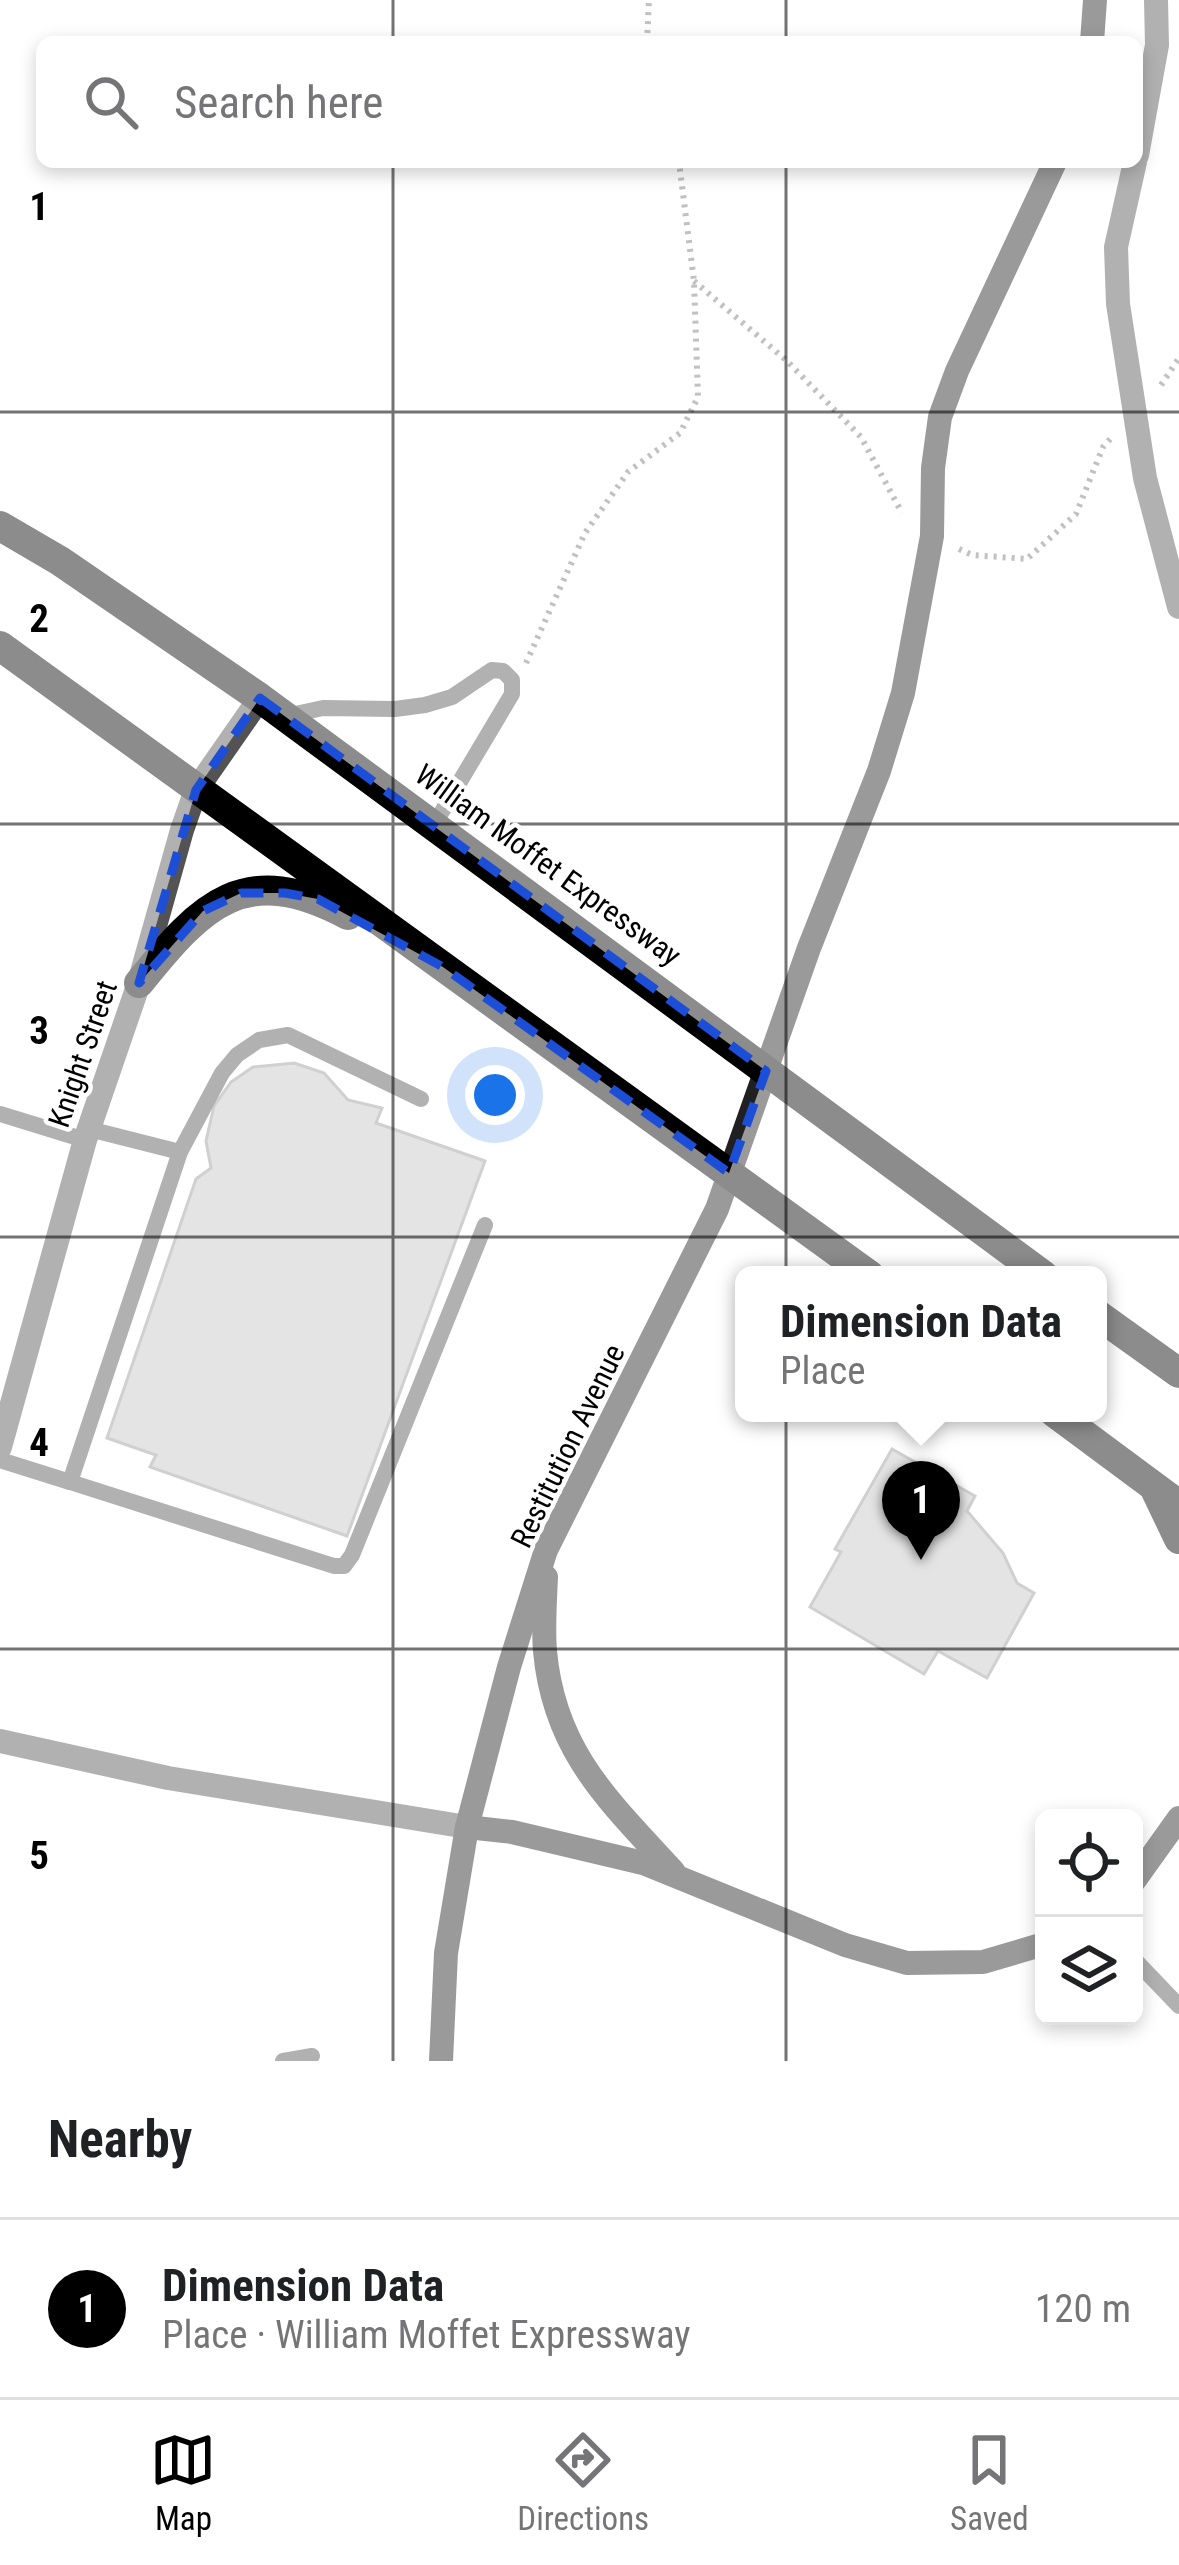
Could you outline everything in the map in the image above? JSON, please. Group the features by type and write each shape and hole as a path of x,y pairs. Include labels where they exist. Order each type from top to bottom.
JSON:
{"main road":[{"name":"William Moffet Expressway","path":"0,526 60,561 273,707 1031,1266"},
{"path":"0,646 856,1266"},
{"path":"139,983 202,911 241,893 261,891 318,899 442,967"},
{"path":"1107,1321 1179,1373"},
{"path":"1067,1422 1179,1505"},
{"path":"1153,1486 1179,1539"}],"street":[{"path":"1092,36 1095,0"},
{"path":"1143,121 1157,45 1156,0"},
{"name":"Restitution Avenue","path":"441,2061 446,1953 467,1826 546,1550 717,1209 809,948 879,771 903,692 932,536 940,417 1052,168"},
{"path":"1134,168 1116,248 1118,304 1145,478 1179,607"},
{"name":"Knight Street","path":"0,1447 87,1134 139,983 196,790 273,707"},
{"path":"546,1550 545,1649 552,1700 566,1739 592,1782 677,1876"},
{"path":"0,1741 168,1778 467,1826 643,1863 845,1945 907,1963 983,1962 1035,1946"},
{"path":"1143,1871 1179,1818"},
{"path":"1143,1877 1179,1851"}],"lane":[{"path":"273,707 395,709 425,705 452,697 492,670 503,671 512,680 512,694 434,825"},
{"path":"70,1482 180,1152 222,1072 236,1055 259,1040 288,1035 421,1099"},
{"path":"0,1114 180,1152"},
{"path":"0,1460 344,1566 352,1556 484,1225"},
{"path":"1143,1968 1179,2006"},
{"path":"283,2061 312,2056"}],"path":[{"path":"647,36 649,0"},
{"path":"512,694 585,533 628,472 680,433 698,397 694,281 680,168"}],"highlighted area":[{"path":"260,698 766,1071 729,1173 443,967 318,899 285,893 241,893 203,911 139,983 196,790"}],"building":[{"path":"294,1063 324,1073 348,1100 382,1108 376,1123 485,1161 347,1536 150,1467 156,1455 107,1438 196,1179 211,1168 206,1141 214,1106 231,1082 253,1067"},
{"path":"892,1449 975,1496 967,1511 1003,1553 1017,1583 1034,1593 987,1678 938,1651 924,1674 810,1607 841,1552 835,1549"}],"place":[{"name":"Dimension Data","path":"921,1560"}]}
